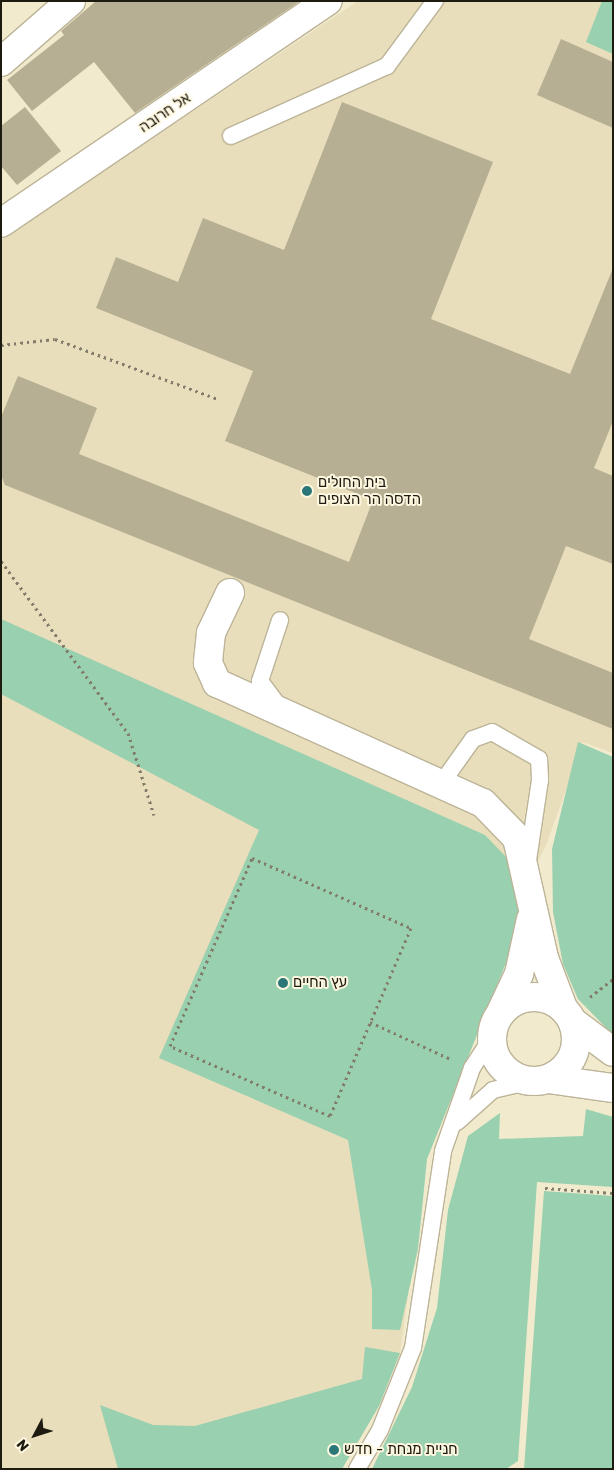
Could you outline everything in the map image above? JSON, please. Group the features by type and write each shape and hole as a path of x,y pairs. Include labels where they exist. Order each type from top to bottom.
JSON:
{"street":[{"path":"1,62 71,1"},
{"name":"אל חרובה","path":"1,223 328,1"},
{"path":"230,593 211,633 208,663 218,683 483,803 501,818 517,838 530,883 544,958 568,1015 575,1049 560,1072 540,1080"},
{"path":"530,883 528,945 491,1039 499,1063 508,1072 540,1080 613,1088"},
{"path":"501,1012 525,997 552,1000 613,1052"}],"lane":[{"path":"231,136 387,66 434,1"},
{"path":"280,620 260,680 269,698 298,720"},
{"path":"441,784 473,739 492,732 539,758 540,780 530,883"},
{"path":"357,1469 380,1430 413,1348 432,1201 472,1068 491,1039"},
{"path":"454,1125 493,1090 540,1080"}],"path":[{"path":"1,345 55,339 218,399"},
{"path":"1,561 128,733 154,814"},
{"path":"252,858 411,928 370,1022 330,1116 170,1046 252,858"},
{"path":"370,1022 472,1068"},
{"path":"545,1188 613,1193"}],"shaded area":[{"name":"בית החולים הדסה הר הצופים","path":"358,1 613,1 613,753 583,742 547,843 521,897 510,953 427,1159 400,1353 379,1406 342,1469 1,1469 1,240"}],"green space":[{"path":"602,1 613,1 613,54 586,42"},
{"path":"1,619 485,835 508,859 521,898 510,953 427,1159 418,1249 400,1330 372,1329 372,1290 348,1140 159,1058 259,830 1,694"},
{"path":"578,742 613,757 613,1035 578,999 563,964 553,912 552,849"},
{"path":"586,1109 613,1117 613,1187 537,1182 518,1461 506,1469 372,1469 412,1387 437,1308 448,1210 468,1136 500,1113 499,1139 583,1136"},
{"path":"544,1191 613,1196 613,1469 524,1469"},
{"path":"365,1347 400,1353 379,1406 342,1469 118,1469 100,1405 153,1425 195,1426 362,1379"}],"building":[{"path":"96,1 300,1 135,113 94,62 32,111 7,80 64,35 61,31"},
{"path":"561,39 613,62 613,128 537,95"},
{"path":"342,102 493,162 431,319 570,374 613,268 613,421 594,468 613,476 613,564 566,546 529,639 613,673 613,729 5,485 1,475 1,417 18,376 97,408 79,454 349,562 373,500 225,441 253,371 96,308 116,257 178,282 203,218 284,250"},
{"path":"25,107 61,151 17,185 1,166 1,126"}],"place":[{"name":"בית החולים הדסה הר הצופים","path":"307,491"},
{"name":"עץ החיים","path":"283,983"},
{"name":"חניית מנחת - חדש","path":"334,1450"}]}
